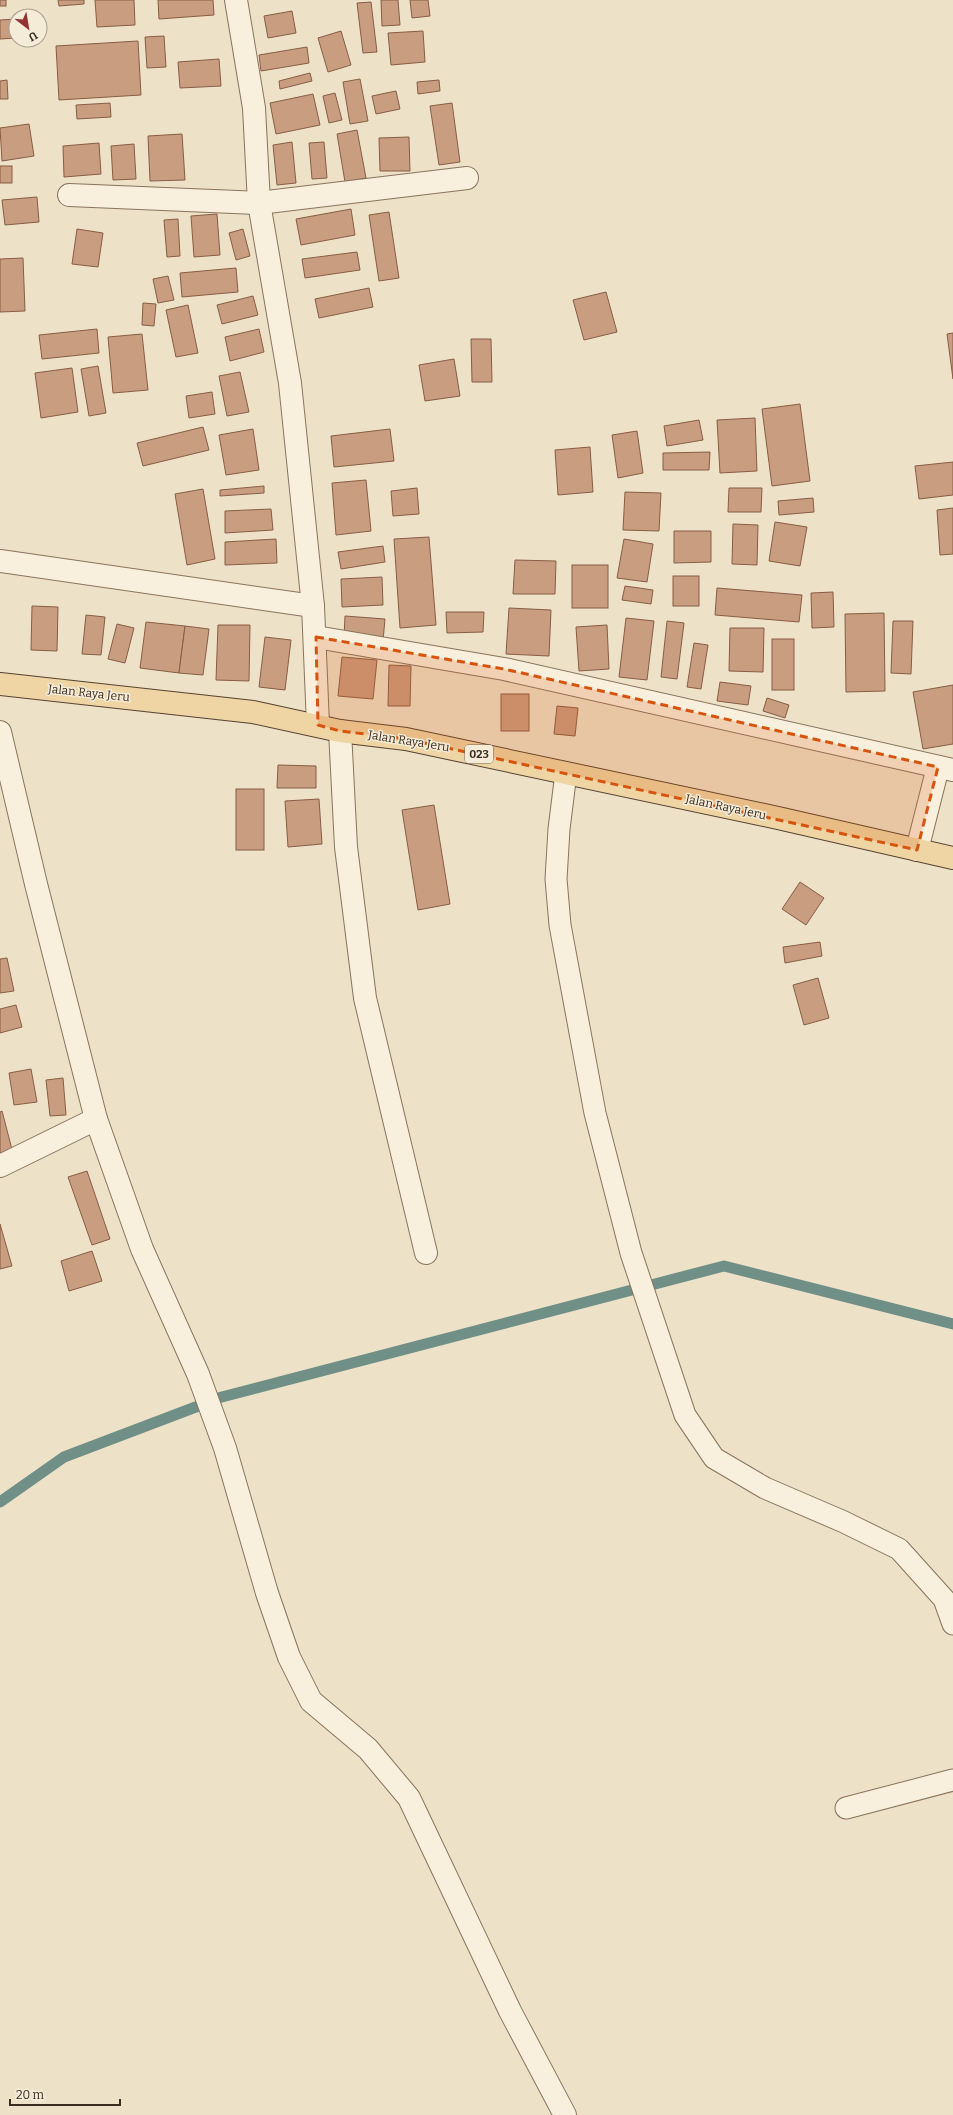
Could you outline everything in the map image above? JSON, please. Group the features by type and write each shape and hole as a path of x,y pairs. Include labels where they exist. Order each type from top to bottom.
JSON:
{"main road":[{"name":"Jalan Raya Jeru","path":"0,684 253,712 340,731 406,739 953,858"}],"street":[{"path":"236,0 254,108 259,204 290,383 316,637 318,725"},
{"path":"69,195 259,204 467,178"},
{"path":"0,561 313,606"},
{"path":"316,637 504,669 946,769 917,850"},
{"path":"340,731 346,847 364,998 426,1253"},
{"path":"0,732 36,884 96,1118 142,1249 198,1374 225,1448 267,1593 289,1657 311,1701 368,1749 409,1798 510,2011 565,2115"},
{"path":"0,1166 96,1118"}],"lane":[{"path":"566,773 559,829 556,879 560,925 595,1113 632,1253 685,1416 714,1458 765,1488 844,1522 899,1549 944,1599 953,1624"},
{"path":"846,1808 953,1780"}],"highlighted area":[{"path":"316,637 504,669 938,767 917,850 406,739 340,731 318,725"}],"building":[{"path":"0,0 6,0 6,6 0,6"},
{"path":"58,0 84,0 84,4 59,6"},
{"path":"95,0 134,0 135,25 97,27"},
{"path":"158,0 213,0 214,15 159,19"},
{"path":"381,0 398,0 400,25 382,26"},
{"path":"410,0 428,0 430,16 412,18"},
{"path":"371,2 377,52 363,53 357,3"},
{"path":"292,11 296,33 268,38 264,16"},
{"path":"0,20 8,20 8,38 0,39"},
{"path":"341,31 351,65 328,72 318,38"},
{"path":"423,31 425,62 391,65 388,33"},
{"path":"164,36 166,67 147,68 145,37"},
{"path":"138,41 141,95 59,100 56,46"},
{"path":"307,47 309,63 261,71 259,55"},
{"path":"219,59 221,86 180,88 178,62"},
{"path":"310,73 312,81 280,89 279,81"},
{"path":"360,79 368,121 350,124 343,82"},
{"path":"7,80 8,99 0,99 0,81"},
{"path":"439,80 440,91 418,94 417,82"},
{"path":"396,91 400,109 376,114 372,96"},
{"path":"335,93 342,120 329,123 323,96"},
{"path":"313,94 320,125 276,134 270,103"},
{"path":"110,103 111,117 77,119 76,105"},
{"path":"452,103 460,162 439,165 430,106"},
{"path":"29,124 34,156 2,161 0,128"},
{"path":"357,130 366,178 345,182 337,134"},
{"path":"182,134 185,180 150,181 148,136"},
{"path":"409,137 410,171 380,171 379,138"},
{"path":"292,142 296,183 277,185 273,145"},
{"path":"324,142 327,178 312,179 309,143"},
{"path":"99,143 101,174 64,177 63,146"},
{"path":"134,144 136,179 113,180 111,146"},
{"path":"0,166 12,166 12,183 0,183"},
{"path":"37,197 39,222 5,225 2,200"},
{"path":"351,209 355,235 301,245 296,219"},
{"path":"389,212 399,278 379,281 369,215"},
{"path":"217,214 220,255 194,257 191,216"},
{"path":"178,219 180,256 167,257 164,220"},
{"path":"77,229 103,233 98,267 72,264"},
{"path":"243,229 250,256 236,260 229,233"},
{"path":"357,252 360,270 305,278 302,259"},
{"path":"23,258 25,311 0,312 0,259"},
{"path":"236,268 238,292 182,297 180,273"},
{"path":"168,276 174,300 158,303 153,279"},
{"path":"369,288 373,307 319,318 315,299"},
{"path":"606,292 617,332 584,340 573,300"},
{"path":"253,296 258,315 222,324 217,305"},
{"path":"143,303 156,304 154,326 142,325"},
{"path":"188,305 198,353 176,357 166,310"},
{"path":"97,329 99,353 42,359 39,335"},
{"path":"259,329 264,352 230,361 225,337"},
{"path":"953,333 953,379 947,334"},
{"path":"142,334 148,390 113,393 108,337"},
{"path":"471,339 491,339 492,382 472,382"},
{"path":"454,359 460,396 425,401 419,365"},
{"path":"98,366 106,413 89,416 81,369"},
{"path":"72,368 78,412 41,418 35,373"},
{"path":"240,372 249,412 227,416 219,376"},
{"path":"212,392 215,414 189,418 186,396"},
{"path":"800,404 810,481 772,486 762,409"},
{"path":"755,418 757,471 720,473 717,420"},
{"path":"699,420 703,440 667,446 664,426"},
{"path":"203,427 209,450 143,466 137,443"},
{"path":"253,429 259,470 226,475 219,435"},
{"path":"390,429 394,461 334,467 331,436"},
{"path":"637,431 643,473 618,478 612,435"},
{"path":"590,447 593,492 558,495 555,450"},
{"path":"710,452 709,470 663,470 663,453"},
{"path":"953,462 953,495 919,499 915,466"},
{"path":"366,480 371,531 336,535 332,483"},
{"path":"264,486 264,493 220,496 220,490"},
{"path":"417,488 419,514 393,516 391,491"},
{"path":"729,488 762,488 761,512 728,512"},
{"path":"203,489 215,559 187,565 175,494"},
{"path":"625,492 661,493 659,531 623,530"},
{"path":"813,498 814,512 779,515 778,501"},
{"path":"953,508 953,554 940,555 937,510"},
{"path":"271,509 273,530 225,533 225,511"},
{"path":"775,522 807,527 800,566 769,561"},
{"path":"733,524 758,525 757,565 732,564"},
{"path":"674,531 711,531 711,562 674,563"},
{"path":"429,537 436,625 400,628 394,539"},
{"path":"276,539 277,563 225,565 225,542"},
{"path":"624,539 653,544 647,582 617,578"},
{"path":"383,546 385,562 341,569 338,552"},
{"path":"515,560 556,561 555,594 513,594"},
{"path":"572,565 608,565 608,608 572,608"},
{"path":"673,576 699,576 699,606 673,606"},
{"path":"382,577 383,605 342,607 341,579"},
{"path":"625,586 653,590 651,604 622,600"},
{"path":"717,588 802,595 799,622 715,615"},
{"path":"833,592 834,627 812,628 811,593"},
{"path":"32,606 58,607 57,651 31,650"},
{"path":"509,608 551,610 549,656 506,654"},
{"path":"446,612 484,612 483,632 447,633"},
{"path":"884,613 885,691 846,692 845,614"},
{"path":"86,615 105,617 101,655 82,654"},
{"path":"345,616 385,619 383,641 344,638"},
{"path":"626,618 654,621 647,680 619,677"},
{"path":"667,621 684,623 677,679 661,677"},
{"path":"893,621 913,621 911,674 891,673"},
{"path":"146,622 185,626 179,673 140,668"},
{"path":"117,624 134,628 125,663 108,659"},
{"path":"218,625 250,625 249,681 216,680"},
{"path":"607,625 609,669 579,671 576,627"},
{"path":"185,626 209,629 203,675 179,673"},
{"path":"730,628 764,628 763,672 729,671"},
{"path":"265,637 291,640 285,690 259,687"},
{"path":"772,639 794,639 794,690 772,690"},
{"path":"694,643 708,645 701,689 687,687"},
{"path":"342,657 377,660 373,699 338,696"},
{"path":"389,665 411,666 410,706 388,706"},
{"path":"720,682 751,686 748,705 717,701"},
{"path":"953,685 953,744 923,749 913,692"},
{"path":"501,694 529,694 529,731 501,731"},
{"path":"767,698 789,705 785,718 763,711"},
{"path":"557,706 578,708 575,736 554,734"},
{"path":"278,765 316,766 316,788 277,788"},
{"path":"236,789 264,789 264,850 236,850"},
{"path":"319,799 322,844 288,847 285,801"},
{"path":"434,805 450,904 418,910 402,810"},
{"path":"800,882 824,898 806,925 782,909"},
{"path":"820,942 822,956 785,963 783,947"},
{"path":"7,958 14,991 0,993 0,959"},
{"path":"818,978 829,1018 804,1025 793,985"},
{"path":"16,1005 22,1027 0,1033 0,1009"},
{"path":"31,1069 37,1102 14,1105 9,1073"},
{"path":"63,1078 66,1115 50,1116 46,1080"},
{"path":"2,1111 14,1157 0,1160 0,1112"},
{"path":"87,1171 110,1239 92,1245 68,1177"},
{"path":"0,1224 12,1266 0,1269"},
{"path":"92,1251 102,1281 69,1291 61,1261"}],"waterway":[{"path":"218,1398 724,1266 953,1324"},
{"path":"0,1502 64,1457 201,1405"}]}
